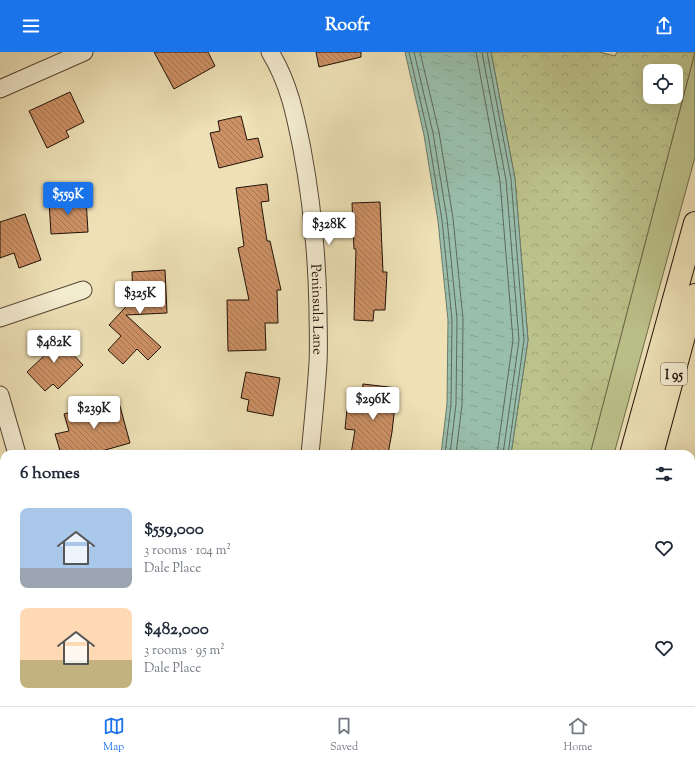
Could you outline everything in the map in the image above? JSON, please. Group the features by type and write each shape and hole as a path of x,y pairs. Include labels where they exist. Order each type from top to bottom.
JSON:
{"highway":[{"path":"632,450 695,223"},
{"name":"I 95","path":"653,450 695,295"}],"street":[{"path":"0,89 84,52"},
{"name":"Peninsula Lane","path":"270,52 284,79 295,116 306,171 314,236 317,285 318,362 310,450"},
{"path":"0,318 83,290"},
{"path":"0,395 16,450"}],"green space":[{"path":"491,52 599,52 615,56 617,52 695,52 683,98 683,64 643,64 643,104 681,104 591,450 512,450 528,340 515,179"},
{"path":"695,52 695,157 615,450 591,450 681,104 683,104 683,98"}],"water":[{"path":"405,52 491,52 515,179 528,340 512,450 441,450 447,404 448,320 438,221 424,135"}],"building":[{"path":"154,52 208,52 215,66 174,89"},
{"path":"316,52 361,52 361,57 319,67"},
{"path":"70,92 84,122 66,131 69,137 47,148 29,111"},
{"path":"241,116 247,140 258,138 263,157 219,168 210,133 220,131 218,121"},
{"path":"267,184 269,201 261,202 267,241 270,241 281,290 277,290 278,323 265,323 266,350 228,351 227,300 249,300 238,248 244,246 236,188"},
{"path":"86,199 88,232 51,234 49,201"},
{"path":"380,202 383,272 387,272 385,310 374,310 373,321 354,320 356,249 354,249 352,203"},
{"path":"25,214 41,260 19,268 14,253 0,258 0,222"},
{"path":"165,270 167,313 126,315 161,347 148,360 137,349 123,364 108,350 121,336 109,325 133,299 132,272"},
{"path":"52,332 83,365 58,389 53,384 45,391 27,372 47,353 39,343"},
{"path":"246,372 280,378 273,416 247,411 249,400 241,398"},
{"path":"363,384 397,388 389,450 352,450 355,430 345,429 347,409 360,411"},
{"path":"118,399 130,443 105,450 60,450 55,434 69,431 64,414"}]}
